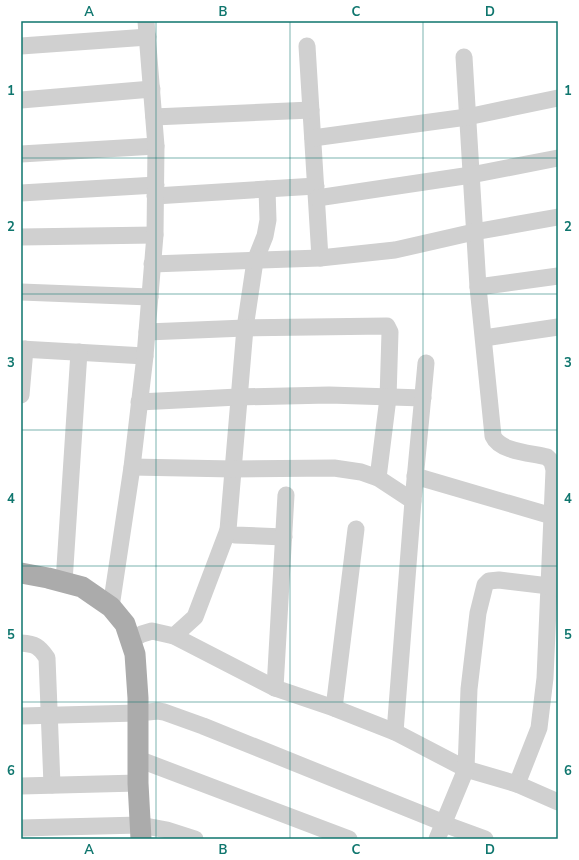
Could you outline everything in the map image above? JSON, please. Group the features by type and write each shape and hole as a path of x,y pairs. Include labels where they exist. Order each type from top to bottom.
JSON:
{"main road":[{"path":"21,573 82,587 111,607 125,624 135,654 138,713 140,832"}],"street":[{"path":"21,46 147,29 156,146 155,235 147,332 132,467 111,607"},
{"path":"307,46 320,258"},
{"path":"464,57 478,287 493,436 495,441 504,448 547,457 550,459 554,470 552,516 554,587 545,678 539,728 517,784"},
{"path":"21,100 152,89"},
{"path":"313,138 467,117 558,98"},
{"path":"154,117 311,110"},
{"path":"21,154 156,146"},
{"path":"21,193 267,189 316,192 471,175 558,158"},
{"path":"174,636 194,617 228,530 238,396 245,328 255,261 265,236 268,220 267,189"},
{"path":"152,264 320,258 395,250 474,232 558,217"},
{"path":"21,237 155,235"},
{"path":"478,287 558,276"},
{"path":"21,292 150,297"},
{"path":"147,332 245,328 387,326 390,332 388,398 378,478"},
{"path":"484,338 558,327"},
{"path":"21,395 23,349 144,356"},
{"path":"64,582 79,352"},
{"path":"395,732 415,476 426,363"},
{"path":"139,402 238,396 329,395 423,398"},
{"path":"132,467 233,469 334,468 361,472 378,478 413,501"},
{"path":"415,476 552,516"},
{"path":"275,688 286,495"},
{"path":"334,708 356,529"},
{"path":"228,530 235,535 284,537"},
{"path":"437,839 466,769 469,689 478,613 485,585 489,581 499,580 554,587"},
{"path":"130,640 152,631 174,636 275,688 334,708 395,732 466,769 517,784 558,802"},
{"path":"21,643 30,644 40,648 47,658 52,785"},
{"path":"21,716 164,712 203,726 444,824 485,839"},
{"path":"138,759 350,839"},
{"path":"21,786 138,783"},
{"path":"21,828 140,832 167,830 195,839"}]}
